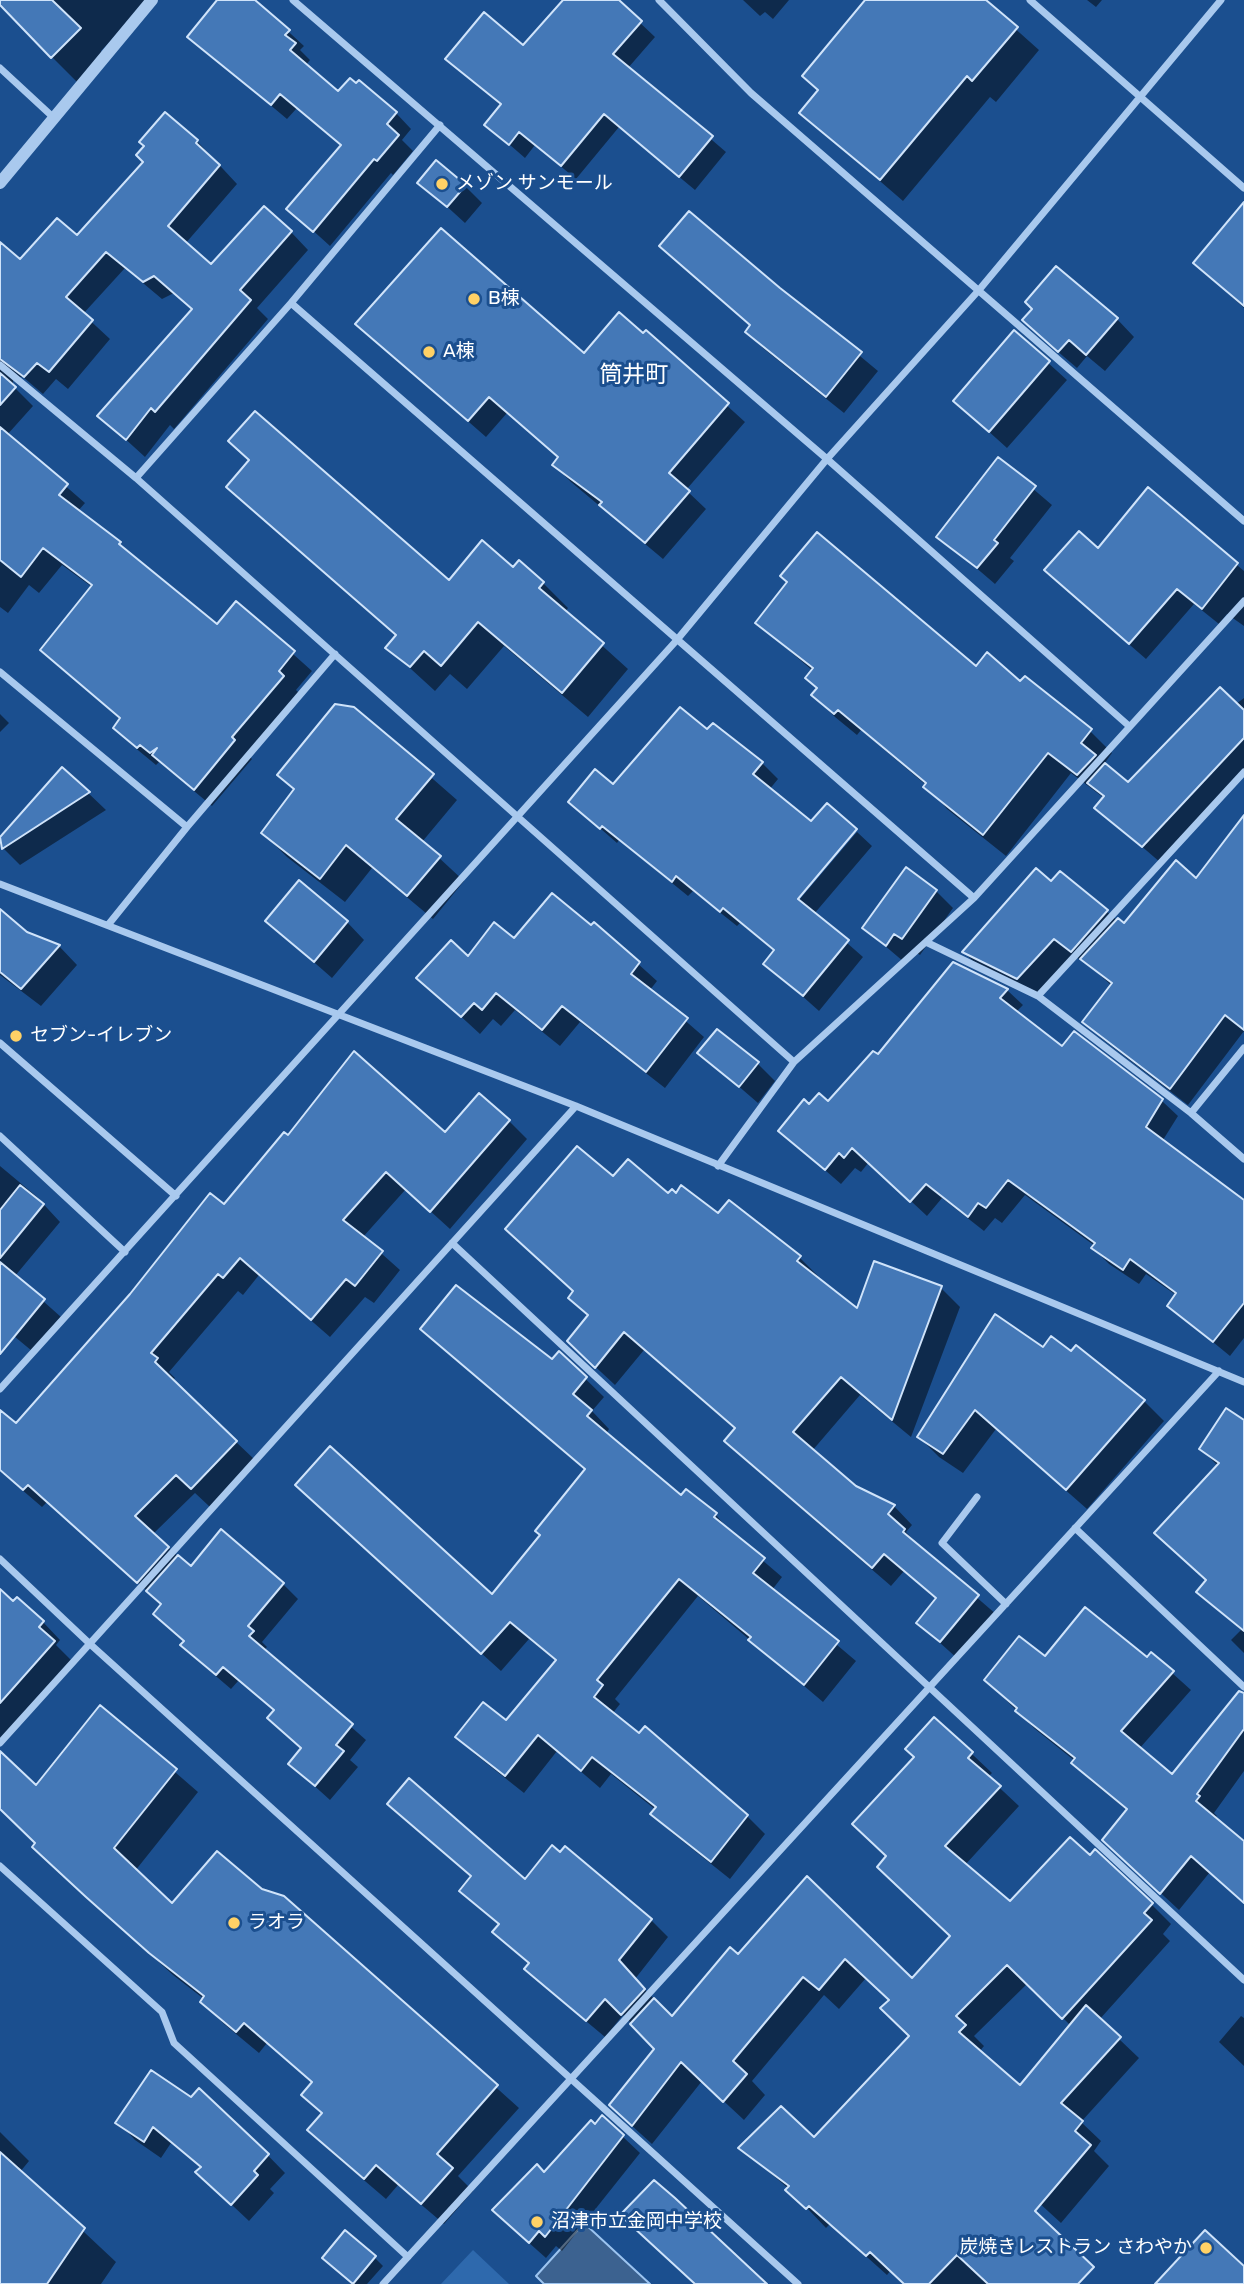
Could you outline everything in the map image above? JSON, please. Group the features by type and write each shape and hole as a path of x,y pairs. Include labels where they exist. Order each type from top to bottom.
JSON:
{"street":[{"path":"0,183 152,0"},
{"path":"293,0 827,459 1129,726"},
{"path":"659,0 751,93 1244,521"},
{"path":"1030,0 1244,188"},
{"path":"2,1384 176,1196 676,641 827,459 979,290 1142,98 1221,0"},
{"path":"0,68 54,118"},
{"path":"136,478 291,303 440,125"},
{"path":"291,303 974,898"},
{"path":"0,365 136,478 794,1062"},
{"path":"718,1166 794,1062 928,943 974,898 1244,601"},
{"path":"108,925 187,827 335,654"},
{"path":"0,672 187,827"},
{"path":"1038,996 1244,772"},
{"path":"0,884 576,1106 1244,1382"},
{"path":"928,943 1038,996 1191,1113 1244,1159"},
{"path":"0,1043 176,1196"},
{"path":"1191,1113 1244,1048"},
{"path":"0,1743 576,1106"},
{"path":"0,1136 125,1252"},
{"path":"452,1243 1244,1980"},
{"path":"383,2284 1219,1371"},
{"path":"977,1497 942,1543 1006,1604"},
{"path":"1075,1528 1244,1686"},
{"path":"0,1559 90,1644 798,2284"},
{"path":"0,1866 162,2012 174,2043 408,2257"}],"shaded area":[{"path":"584,2223 650,2284 544,2284 536,2276"},
{"path":"473,2250 509,2284 441,2284"}],"building":[{"path":"0,0 52,0 81,28 51,58 0,5"},
{"path":"217,0 255,0 290,30 285,35 296,43 290,50 338,91 350,78 356,83 359,80 397,112 387,124 399,135 377,161 374,159 313,232 286,209 341,145 280,94 271,105 187,37"},
{"path":"563,0 619,0 642,21 613,54 713,136 679,177 604,114 561,166 519,132 509,145 484,125 501,104 445,59 484,12 523,45"},
{"path":"865,0 986,0 1018,27 972,81 967,76 880,180 799,113 818,90 802,76"},
{"path":"165,112 198,140 196,143 220,165 168,226 211,264 264,206 292,231 240,290 251,300 155,412 151,408 126,440 97,416 192,309 154,276 143,282 106,252 66,297 93,320 49,372 37,363 24,377 0,359 0,242 20,259 57,218 77,235 143,162 136,155 144,146 139,142"},
{"name":"メゾン サンモール","path":"436,160 466,185 447,207 417,183"},
{"path":"1244,202 1244,306 1193,263"},
{"path":"689,211 780,288 862,352 826,397 745,332 750,325 659,246"},
{"path":"441,228 584,353 619,312 643,333 646,330 729,403 669,473 690,491 645,543 599,505 602,502 552,465 558,457 489,397 468,421 355,324"},
{"path":"1056,266 1118,318 1086,355 1069,340 1058,352 1022,320 1032,309 1025,302"},
{"path":"1014,330 1050,361 989,432 953,401"},
{"path":"0,373 16,387 0,405"},
{"path":"255,411 449,580 482,540 513,567 519,560 544,582 539,588 604,643 562,693 478,622 441,666 424,651 410,667 385,648 396,635 226,487 249,460 228,441"},
{"path":"0,427 68,484 59,495 121,542 119,544 217,624 236,601 295,651 279,671 284,676 232,737 235,740 194,790 152,755 157,748 150,753 140,745 137,748 113,728 120,718 40,650 92,585 43,548 21,577 0,560"},
{"path":"998,457 1036,486 994,540 998,543 977,568 936,537"},
{"path":"1148,487 1238,563 1202,609 1177,589 1129,644 1044,570 1079,531 1098,548"},
{"path":"817,532 976,666 987,652 1020,681 1025,676 1092,729 1081,743 1096,755 1077,775 1048,753 983,835 923,787 926,783 838,710 834,714 811,695 817,688 805,678 813,668 755,623 787,582 780,576"},
{"path":"1220,687 1244,710 1244,738 1142,847 1094,808 1104,796 1087,783 1105,763 1128,782"},
{"path":"335,704 354,707 434,774 396,819 441,856 407,896 346,845 320,879 261,833 294,789 277,775"},
{"path":"680,707 707,729 713,723 763,762 753,774 811,821 827,803 857,829 798,899 849,940 803,996 763,964 774,950 723,908 720,912 676,876 672,882 568,802 595,769 613,784"},
{"path":"62,767 90,792 2,849 0,837"},
{"path":"1244,815 1244,1030 1225,1015 1170,1089 1082,1022 1112,983 1080,959 1118,918 1124,923 1176,860 1196,878"},
{"path":"906,867 937,890 902,939 894,934 886,946 862,928"},
{"path":"1036,868 1051,881 1060,871 1108,910 1071,952 1054,939 1017,979 962,952"},
{"path":"299,880 348,921 314,962 265,921"},
{"path":"552,893 591,925 594,922 640,962 631,974 688,1018 646,1072 562,1006 542,1030 496,993 482,1010 474,1003 461,1017 416,978 451,940 468,956 494,922 514,938"},
{"path":"0,909 27,932 60,945 21,989 0,972"},
{"path":"953,962 1008,989 1000,998 1062,1046 1074,1031 1163,1099 1146,1127 1244,1200 1244,1303 1213,1342 1167,1306 1176,1293 1130,1259 1123,1270 1091,1248 1095,1243 1008,1180 986,1208 978,1203 968,1217 926,1184 910,1202 852,1148 844,1158 839,1153 825,1170 778,1131 804,1099 809,1104 819,1093 828,1101 873,1051 878,1054"},
{"path":"717,1029 759,1062 739,1087 697,1053"},
{"path":"354,1051 445,1132 479,1093 510,1120 430,1212 386,1172 343,1220 383,1251 355,1286 346,1279 311,1320 240,1258 223,1278 218,1274 151,1353 158,1358 155,1362 237,1441 191,1489 176,1475 135,1516 169,1547 137,1583 28,1485 23,1490 0,1470 0,1410 16,1423 130,1294 210,1193 224,1204 284,1132 288,1135"},
{"path":"577,1146 613,1176 628,1159 668,1193 672,1189 676,1193 681,1185 718,1213 729,1200 801,1256 797,1261 857,1308 874,1261 942,1286 892,1420 841,1377 793,1432 856,1486 895,1505 888,1514 905,1529 903,1532 979,1595 940,1642 916,1623 936,1598 884,1554 872,1568 724,1441 735,1428 624,1332 595,1368 567,1341 588,1315 568,1298 573,1291 505,1229"},
{"path":"20,1185 44,1204 0,1258 0,1210"},
{"path":"0,1262 45,1299 0,1354"},
{"path":"456,1285 552,1359 559,1351 587,1377 573,1394 592,1410 587,1416 681,1495 686,1489 717,1513 714,1517 765,1558 753,1573 839,1641 804,1685 748,1640 751,1637 679,1579 597,1680 603,1685 594,1697 639,1733 645,1726 748,1815 711,1862 650,1814 656,1807 592,1757 581,1771 538,1735 505,1776 455,1737 483,1702 506,1720 556,1660 510,1622 481,1654 295,1485 330,1446 492,1594 540,1535 535,1531 585,1469 420,1329"},
{"path":"995,1314 1043,1347 1051,1336 1071,1351 1076,1345 1145,1400 1066,1490 975,1410 943,1454 917,1437"},
{"path":"1226,1408 1244,1420 1244,1631 1196,1592 1206,1580 1154,1533 1219,1463 1199,1449"},
{"path":"221,1529 284,1583 248,1626 254,1631 249,1636 353,1724 336,1745 344,1751 315,1786 288,1764 301,1748 267,1718 274,1710 223,1667 216,1675 180,1645 184,1641 153,1614 161,1604 146,1591 178,1555 191,1566"},
{"path":"0,1589 13,1601 17,1597 44,1621 39,1627 55,1641 0,1703"},
{"path":"1085,1607 1147,1657 1151,1652 1174,1671 1121,1731 1172,1774 1239,1691 1244,1693 1244,1729 1197,1794 1200,1796 1196,1801 1244,1841 1244,1903 1191,1856 1160,1894 1102,1840 1127,1809 1071,1763 1075,1758 1015,1711 1017,1708 984,1680 1019,1636 1045,1656"},
{"path":"100,1705 177,1769 114,1848 172,1903 217,1851 262,1889 284,1896 498,2085 437,2154 453,2168 421,2204 376,2165 364,2179 307,2130 322,2113 301,2095 312,2082 244,2023 236,2032 200,2002 204,1996 149,1953 86,1897 32,1847 35,1843 0,1809 0,1751 36,1785"},
{"path":"934,1717 973,1752 968,1758 1001,1786 945,1846 1010,1901 1070,1837 1090,1855 1095,1849 1153,1903 1144,1913 1152,1920 1062,2019 1007,1965 956,2016 966,2025 959,2032 1020,2085 1086,2005 1121,2037 1061,2103 1083,2121 1075,2131 1091,2145 1035,2211 1094,2267 1078,2284 988,2284 957,2255 929,2284 904,2284 870,2252 866,2256 809,2206 806,2209 785,2190 789,2186 738,2148 781,2106 814,2137 909,2036 880,2008 889,2000 845,1959 819,1990 803,1977 733,2061 747,2074 723,2102 681,2062 632,2126 609,2105 654,2049 630,2024 654,1998 672,2016 730,1947 738,1954 807,1876 912,1978 950,1936 877,1867 886,1856 852,1824 914,1757 905,1749"},
{"path":"409,1778 525,1879 552,1845 560,1852 565,1846 652,1919 619,1960 645,1989 621,2015 605,1999 586,2021 524,1969 529,1963 492,1932 499,1924 459,1891 471,1876 387,1804"},
{"path":"151,2070 191,2097 199,2088 269,2154 254,2171 258,2175 231,2205 195,2172 201,2167 153,2127 144,2142 115,2123"},
{"path":"602,2115 624,2135 545,2237 539,2231 529,2243 492,2210 537,2164 544,2172 591,2120 595,2124"},
{"path":"0,2152 85,2228 47,2284 0,2284"},
{"path":"654,2180 767,2284 695,2284 620,2215"},
{"path":"345,2230 376,2256 353,2284 322,2258"},
{"name":"炭焼きレストラン さわやか","path":"1205,2230 1244,2266 1244,2284 1155,2284"}],"place":[{"name":"メゾン サンモール","path":"442,184"},
{"name":"B棟","path":"474,299"},
{"name":"A棟","path":"429,352"},
{"name":"セブン-イレブン","path":"16,1036"},
{"name":"ラオラ","path":"234,1923"},
{"name":"沼津市立金岡中学校","path":"537,2222"},
{"name":"炭焼きレストラン さわやか","path":"1206,2248"}],"district":[{"name":"筒井町","path":"634,375"}]}
